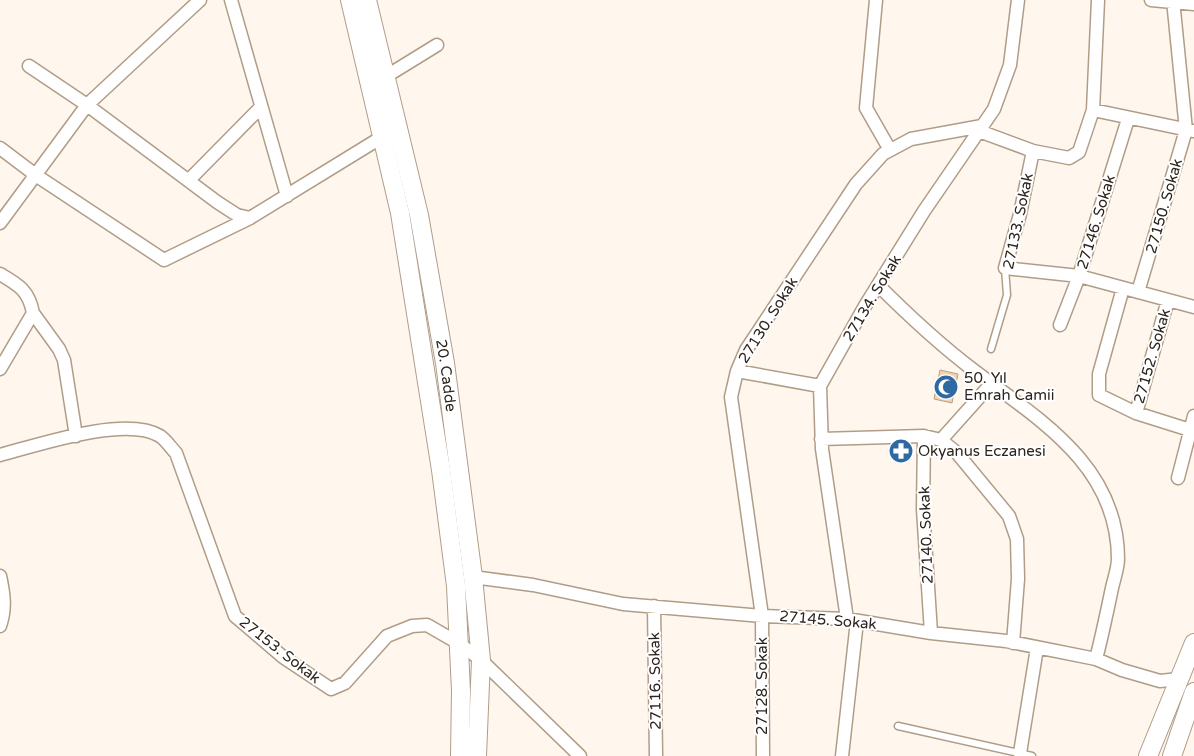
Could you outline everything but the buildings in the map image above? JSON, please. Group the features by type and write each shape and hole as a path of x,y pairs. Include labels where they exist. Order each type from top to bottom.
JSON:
{"main road":[{"path":"350,0 400,213 420,329 456,586 460,644 460,756"},
{"name":"20. Cadde","path":"367,0 419,215 444,354 473,577 481,660 477,756"},
{"path":"1148,756 1194,643"},
{"path":"1172,756 1194,692"}],"street":[{"path":"0,223 37,176 87,105 200,0"},
{"path":"231,0 260,108 288,196"},
{"path":"876,0 866,108 890,150"},
{"name":"27134. Sokak","path":"820,386 878,285 924,211 994,109 1010,64 1018,0"},
{"path":"981,128 1033,151 1069,158 1079,152 1093,110 1098,0"},
{"path":"1151,0 1194,4"},
{"name":"27150. Sokak","path":"1138,292 1190,130 1172,1"},
{"path":"385,77 437,44"},
{"path":"29,66 87,105 237,215 250,218"},
{"path":"190,179 260,108"},
{"path":"1093,110 1128,119 1190,130"},
{"name":"27146. Sokak","path":"1060,325 1079,276 1128,119"},
{"name":"27130. Sokak","path":"762,616 731,397 736,371 746,350 856,184 883,154 912,139 981,128"},
{"path":"0,148 37,176 164,260 250,218 382,137"},
{"name":"27133. Sokak","path":"1005,268 1020,214 1033,151"},
{"path":"1005,268 1079,276 1194,307"},
{"path":"0,274 16,284 30,298 33,313 59,349 64,360 76,436"},
{"path":"878,285 922,330 1016,400 1079,456 1106,496 1114,526 1118,560 1096,659"},
{"path":"1123,288 1099,374 1099,395 1136,413 1190,430"},
{"name":"27152. Sokak","path":"1136,413 1168,300"},
{"path":"0,369 33,313"},
{"path":"736,371 820,386 821,440 852,620 842,756"},
{"path":"941,440 992,383"},
{"path":"1178,478 1194,416"},
{"name":"27153. Sokak","path":"0,455 113,428 134,429 160,436 176,453 235,616 283,657 331,689 345,683 387,636 412,626 427,625 460,644 481,660 580,756"},
{"path":"821,440 924,436 941,440 957,453 1009,516 1017,539 1018,579 1013,642"},
{"name":"27140. Sokak","path":"924,436 923,509 931,633"},
{"path":"0,576 5,601 0,626"},
{"name":"27145. Sokak","path":"473,577 533,585 623,604 762,616 852,620 931,633 1013,642 1096,659 1122,670 1160,681 1179,679"},
{"name":"27116. Sokak","path":"654,606 656,756"},
{"name":"27128. Sokak","path":"762,616 763,756"},
{"path":"1026,755 1037,648"}],"lane":[{"name":"27133. Sokak","path":"991,349 1008,295 1005,268"},
{"path":"898,726 1026,755"}],"place":[{"name":"50. Yıl Emrah Camii","path":"946,387"},
{"name":"Okyanus Eczanesi","path":"901,451"}]}
